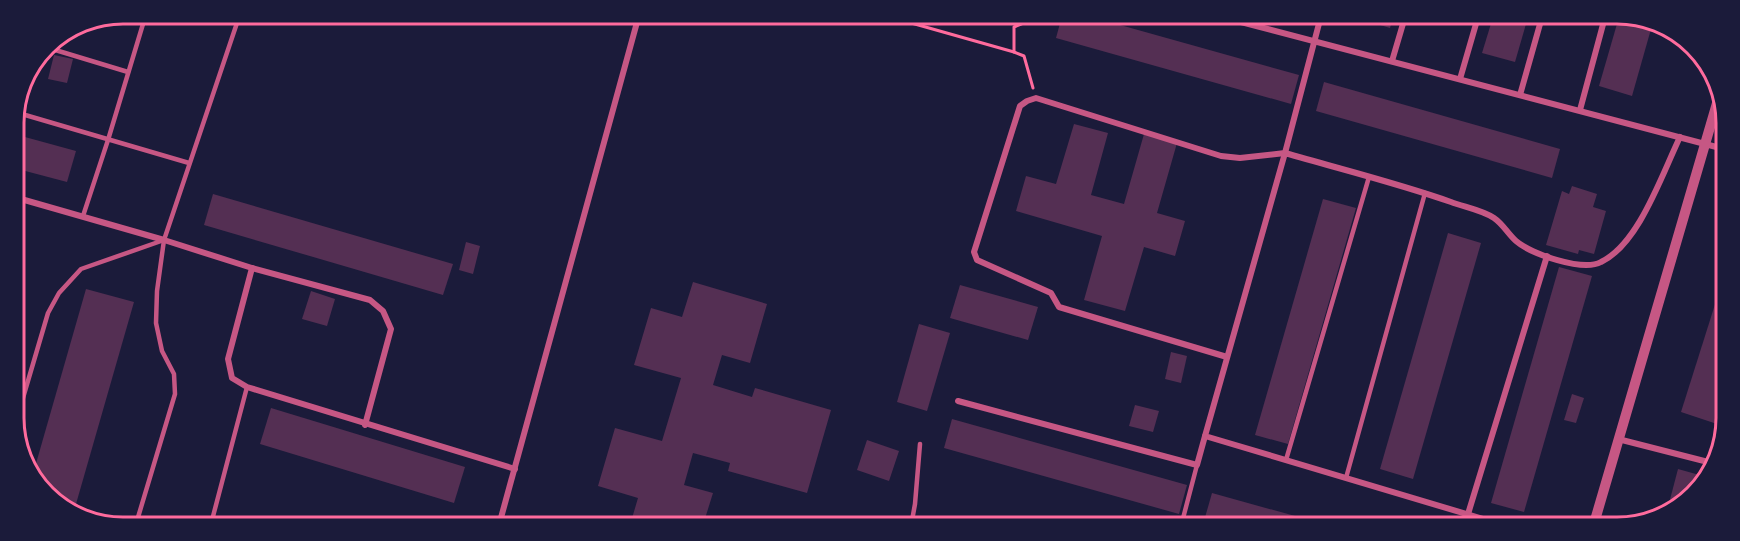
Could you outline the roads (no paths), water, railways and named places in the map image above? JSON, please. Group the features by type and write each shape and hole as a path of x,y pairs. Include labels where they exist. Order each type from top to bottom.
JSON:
{"street":[{"path":"501,517 636,24"},
{"path":"1250,24 1716,147"},
{"path":"958,401 1197,465 1285,153 1318,24"},
{"path":"1392,61 1403,24"},
{"path":"1460,79 1476,24"},
{"path":"1520,95 1540,24"},
{"path":"1580,111 1603,24"},
{"path":"1227,357 1059,307 1051,293 977,260 974,252 1020,106 1036,98 1221,156 1240,158 1285,153 1425,193 1493,217 1528,250 1584,265 1599,264 1614,255 1639,224 1680,137"},
{"path":"1596,517 1715,111"},
{"path":"24,200 252,268 370,300 383,311 392,329 365,425"},
{"path":"1468,514 1547,256"},
{"path":"252,268 228,359 232,378 246,387 515,469"},
{"path":"1205,436 1478,517"},
{"path":"1618,438 1707,461"}],"lane":[{"path":"82,216 108,140 143,24"},
{"path":"138,517 176,394 174,374 162,351 156,323 157,291 164,240 237,24"},
{"path":"56,50 128,72"},
{"path":"24,115 189,164"},
{"path":"1286,460 1369,177"},
{"path":"1346,478 1425,193"},
{"path":"24,394 48,313 59,292 81,269 164,240"},
{"path":"213,517 246,387"},
{"path":"913,517 920,444"},
{"path":"1183,517 1197,465"}]}
